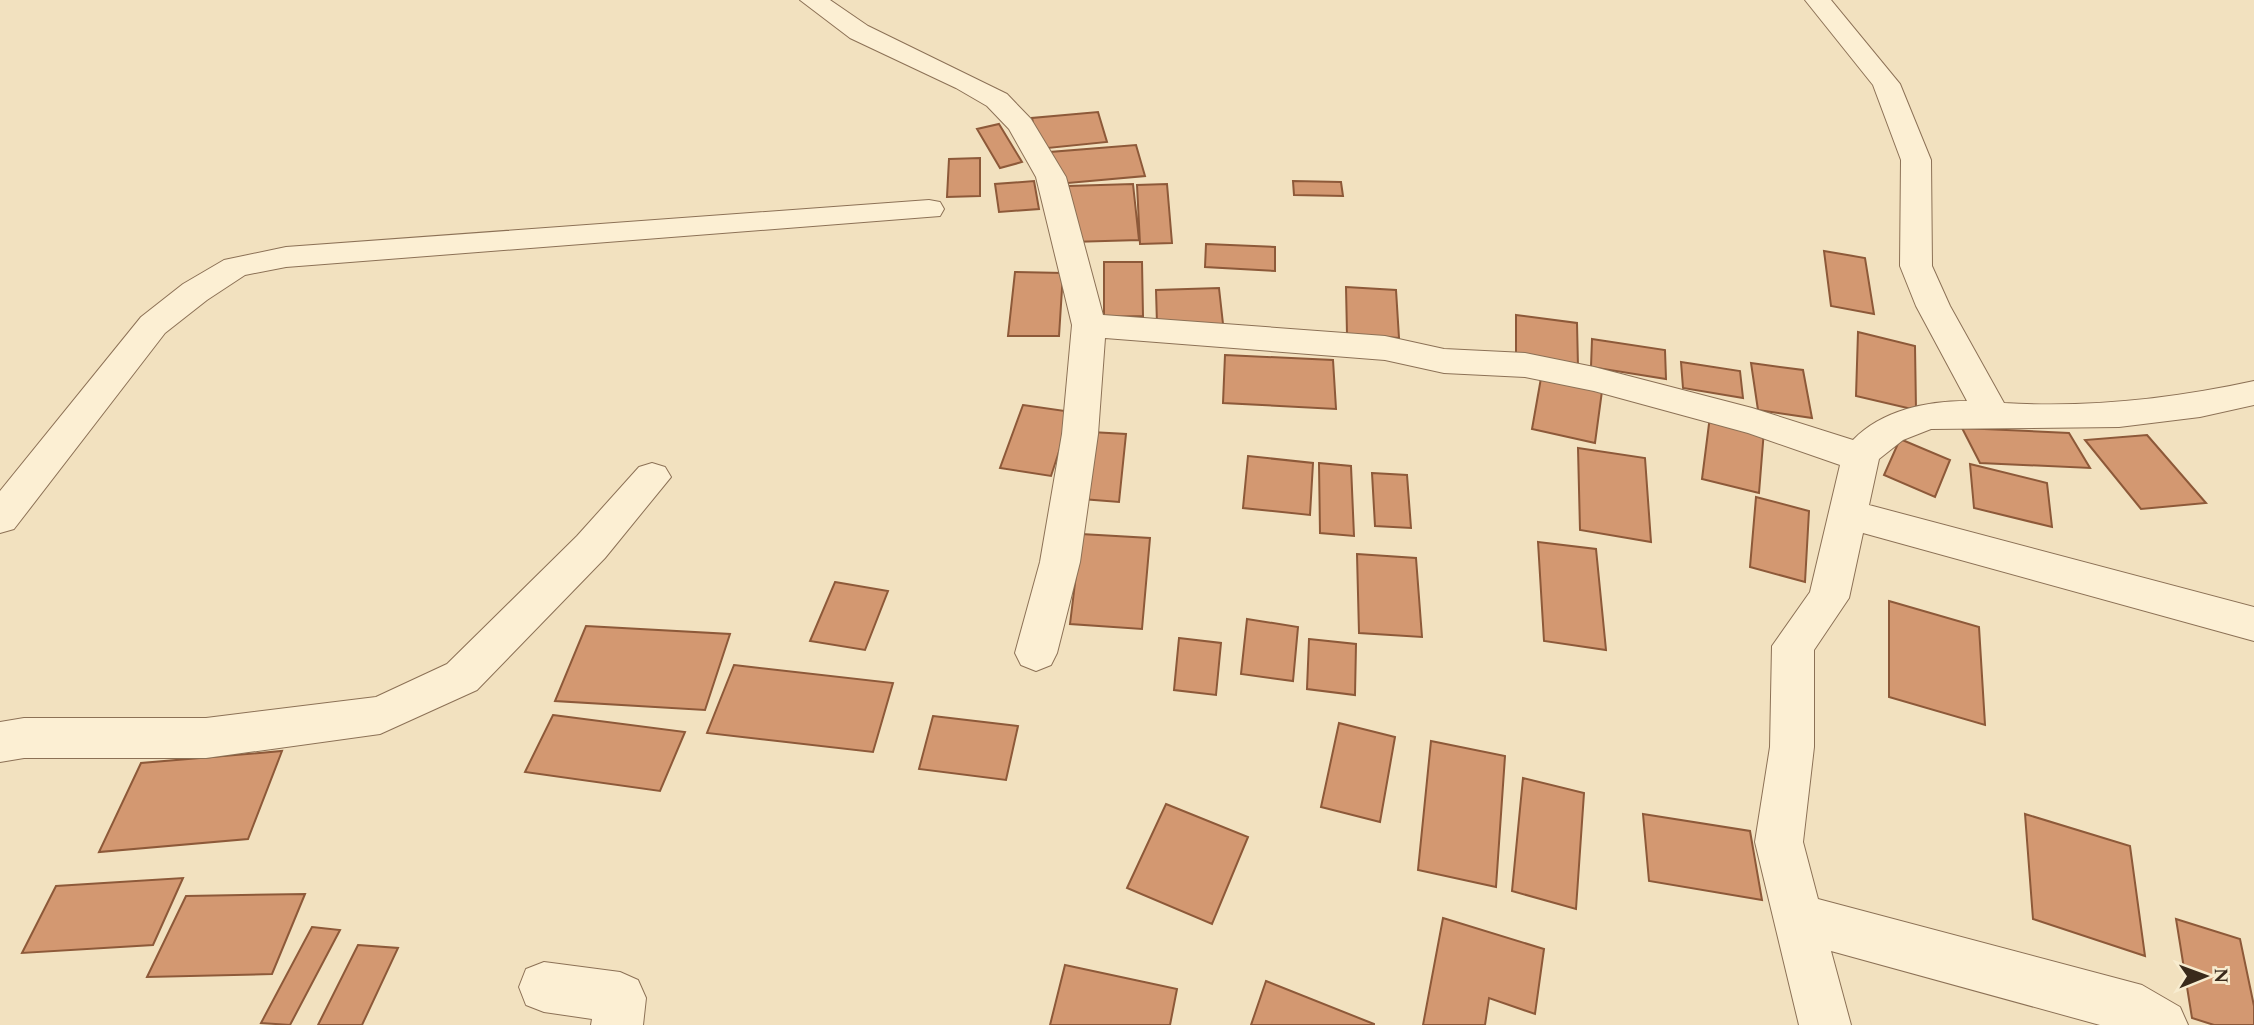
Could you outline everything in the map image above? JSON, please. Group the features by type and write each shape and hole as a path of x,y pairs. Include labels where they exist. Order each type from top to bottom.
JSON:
{"street":[{"path":"813,0 859,32 966,82 997,100 1021,125 1051,177 1089,325 1080,434 1060,562 1036,653"},
{"path":"1818,0 1886,84 1916,160 1916,266 1933,306 1993,416"},
{"path":"0,518 153,325 195,292 235,267 286,257 929,209"},
{"path":"1089,325 1385,348 1444,361 1525,365 1594,379 1752,421 1821,442 1860,458"},
{"path":"1825,1025 1779,842 1792,747 1793,646 1829,598 1860,458 1871,441 1902,425 1933,416 2101,416 2205,405 2254,393"},
{"path":"8,750 206,738 380,715 462,677 591,547 652,477"},
{"path":"1849,514 2254,624"},
{"path":"1799,918 2142,1011 2162,1025"},
{"path":"544,987 620,998 617,1025"}],"building":[{"path":"1098,112 1107,142 1038,149 1032,118"},
{"path":"999,124 1022,162 1000,168 977,129"},
{"path":"1136,145 1145,176 1057,184 1050,152"},
{"path":"980,158 980,196 947,197 949,159"},
{"path":"1034,181 1039,209 999,212 995,184"},
{"path":"1293,181 1341,182 1343,196 1294,195"},
{"path":"1133,184 1139,240 1071,242 1068,186"},
{"path":"1167,184 1172,243 1140,244 1137,185"},
{"path":"1206,244 1275,247 1275,271 1205,267"},
{"path":"1824,251 1865,258 1874,314 1831,306"},
{"path":"1104,262 1142,262 1143,316 1104,317"},
{"path":"1015,272 1063,273 1059,336 1008,336"},
{"path":"1346,287 1396,290 1399,338 1347,334"},
{"path":"1219,288 1223,324 1157,324 1156,290"},
{"path":"1516,315 1577,323 1578,367 1516,359"},
{"path":"1858,332 1915,346 1916,410 1856,396"},
{"path":"1592,339 1665,350 1666,379 1591,367"},
{"path":"1225,355 1333,360 1336,409 1223,403"},
{"path":"1681,362 1740,371 1743,398 1683,388"},
{"path":"1751,363 1803,370 1812,418 1758,410"},
{"path":"1541,378 1602,391 1595,443 1532,429"},
{"path":"1023,405 1072,412 1051,476 1000,468"},
{"path":"1710,416 1764,430 1759,493 1702,479"},
{"path":"1962,428 2069,433 2090,468 1980,463"},
{"path":"1091,432 1126,434 1119,502 1082,499"},
{"path":"2147,435 2206,503 2141,509 2085,440"},
{"path":"1900,439 1950,460 1935,497 1884,475"},
{"path":"1578,448 1645,458 1651,542 1580,530"},
{"path":"1248,456 1313,463 1310,515 1243,508"},
{"path":"1319,463 1351,466 1354,536 1320,533"},
{"path":"1970,464 2047,483 2052,527 1974,508"},
{"path":"1372,473 1407,475 1411,528 1375,526"},
{"path":"1756,497 1809,511 1805,582 1750,567"},
{"path":"1081,534 1150,538 1142,629 1070,624"},
{"path":"1538,542 1596,549 1606,650 1544,641"},
{"path":"1357,554 1416,558 1422,637 1359,633"},
{"path":"835,582 888,591 865,650 810,641"},
{"path":"1889,601 1979,627 1985,725 1889,697"},
{"path":"1247,619 1298,627 1293,681 1241,674"},
{"path":"586,626 730,634 705,710 555,701"},
{"path":"1179,638 1221,643 1216,695 1174,690"},
{"path":"1309,639 1356,644 1355,695 1307,689"},
{"path":"734,665 893,683 873,752 707,733"},
{"path":"553,715 685,732 660,791 525,772"},
{"path":"933,716 1018,726 1006,780 919,769"},
{"path":"1339,723 1395,737 1380,822 1321,807"},
{"path":"1431,741 1505,756 1496,887 1418,870"},
{"path":"282,751 248,839 99,852 141,763"},
{"path":"1523,778 1584,793 1576,909 1512,891"},
{"path":"1166,804 1248,837 1212,924 1127,888"},
{"path":"1643,814 1750,831 1762,900 1649,881"},
{"path":"2025,814 2130,846 2145,956 2033,919"},
{"path":"183,878 153,945 22,953 56,886"},
{"path":"305,894 272,974 147,977 186,896"},
{"path":"1443,918 1544,949 1535,1014 1489,998 1485,1025 1423,1025"},
{"path":"2176,919 2240,939 2254,1006 2254,1025 2214,1025 2192,1018"},
{"path":"312,927 340,930 290,1025 261,1023"},
{"path":"358,945 398,948 362,1025 318,1025"},
{"path":"1065,965 1177,989 1170,1025 1050,1025"},
{"path":"1266,981 1374,1024 1374,1025 1251,1025"}]}
